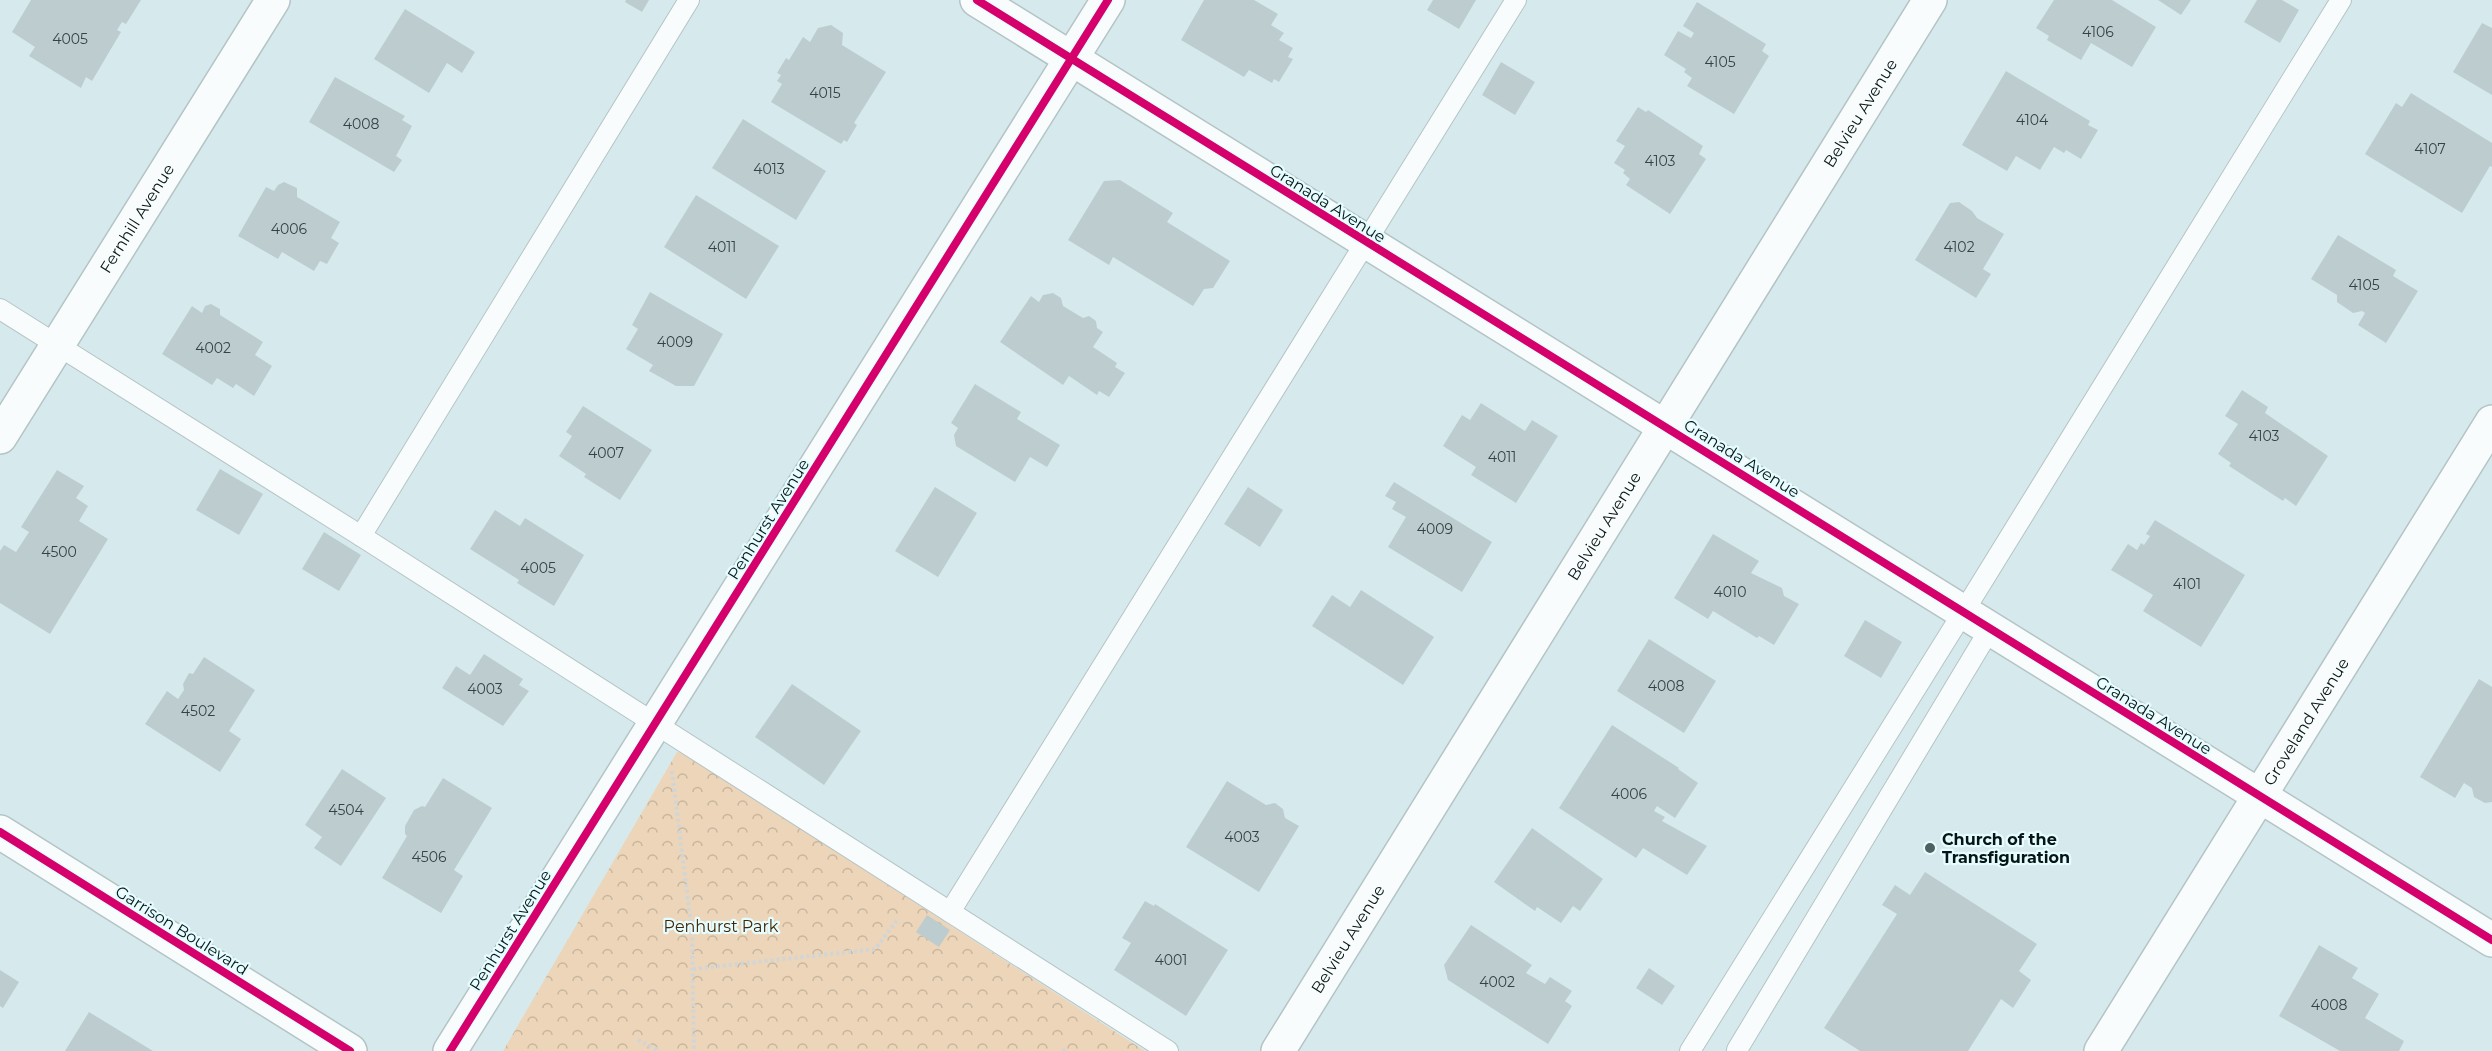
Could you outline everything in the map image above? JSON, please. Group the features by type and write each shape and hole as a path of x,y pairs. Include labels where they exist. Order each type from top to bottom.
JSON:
{"street":[{"name":"Fernhill Avenue","path":"0,437 273,0"},
{"name":"Granada Avenue","path":"977,0 2492,940"},
{"name":"Penhurst Avenue","path":"450,1051 1108,0"},
{"name":"Belvieu Avenue","path":"1278,1051 1930,0"},
{"name":"Groveland Avenue","path":"2101,1051 2492,422"},
{"name":"Garrison Boulevard","path":"0,832 350,1051"}],"lane":[{"path":"362,536 689,0"},
{"path":"950,912 1516,0"},
{"path":"1738,1051 1977,620 2341,0"},
{"path":"0,309 362,536 1168,1051"},
{"path":"1690,1051 1977,620"}],"path":[{"path":"670,762 692,933 694,1051"},
{"path":"693,969 875,949 898,919"},
{"path":"638,1040 660,1051"}],"green space":[{"name":"Penhurst Park","path":"677,752 684,753 1145,1051 503,1051"}],"building":[{"path":"31,0 141,0 126,24 122,22 117,30 121,32 92,81 86,77 81,88 29,56 35,47 12,32"},
{"path":"626,0 649,0 642,12 625,2"},
{"path":"1204,0 1254,0 1278,14 1271,25 1284,33 1279,40 1293,48 1288,57 1293,59 1279,82 1274,79 1272,83 1249,70 1244,77 1181,40"},
{"path":"1433,0 1476,0 1459,29 1427,10"},
{"path":"2054,0 2112,0 2156,27 2132,67 2091,43 2081,60 2047,40 2049,36 2036,28"},
{"path":"2158,0 2191,0 2181,15"},
{"path":"2257,0 2282,0 2299,10 2280,43 2244,22"},
{"path":"1697,2 1766,44 1762,51 1769,56 1734,114 1687,86 1692,78 1684,72 1686,69 1664,55 1678,31 1691,38 1694,33 1683,26"},
{"path":"405,9 475,52 462,73 447,63 429,93 374,59"},
{"path":"2482,23 2492,28 2492,95 2453,72"},
{"path":"831,25 843,33 842,45 886,72 854,123 857,125 847,142 844,140 841,144 771,102 782,84 777,81 781,75 777,73 786,58 789,60 803,37 810,42 818,28"},
{"path":"1501,62 1535,82 1515,115 1482,95"},
{"path":"2006,71 2090,121 2088,125 2098,130 2081,159 2066,150 2064,153 2054,147 2040,170 2016,156 2007,171 1962,145"},
{"path":"335,77 405,116 402,120 412,126 396,156 402,160 394,172 309,122"},
{"path":"2411,93 2492,143 2492,167 2490,166 2462,213 2365,154 2396,103 2402,107"},
{"path":"1638,107 1646,112 1648,110 1703,146 1699,154 1706,159 1670,214 1626,185 1630,179 1623,173 1625,170 1614,163 1625,146 1616,141"},
{"path":"743,119 826,171 796,220 712,168"},
{"path":"1120,180 1173,213 1167,222 1230,261 1213,288 1204,289 1193,306 1113,257 1109,265 1068,240 1104,181"},
{"path":"284,182 297,188 297,197 340,222 331,238 339,243 327,264 320,261 314,271 282,252 278,259 238,236 266,187 274,191"},
{"path":"696,195 779,246 746,299 664,247"},
{"path":"1959,202 1972,211 1977,218 2004,234 1983,269 1991,274 1976,298 1915,260 1950,203"},
{"path":"2338,235 2396,270 2393,276 2418,291 2386,343 2358,325 2365,313 2362,311 2353,313 2337,302 2337,295 2311,279"},
{"path":"650,292 723,334 694,386 676,386 649,371 653,365 626,349 638,329 632,325"},
{"path":"1053,293 1061,298 1063,306 1083,318 1089,316 1096,321 1097,328 1103,332 1093,347 1117,363 1115,367 1125,373 1109,397 1099,391 1097,395 1069,376 1063,385 1000,342 1031,296 1039,302 1043,295"},
{"path":"211,304 220,309 220,315 263,342 255,355 272,366 254,396 236,384 233,388 217,378 212,385 162,354 192,306 202,313 205,306"},
{"path":"975,384 1021,412 1017,419 1060,445 1047,467 1030,457 1015,482 956,446 954,435 958,428 951,423"},
{"path":"2242,390 2268,407 2265,413 2328,456 2296,506 2285,498 2283,501 2229,466 2231,463 2218,454 2238,424 2225,416"},
{"path":"1481,403 1525,431 1532,420 1558,436 1516,503 1471,475 1476,467 1443,446 1462,415 1470,420"},
{"path":"583,406 652,450 620,500 584,477 586,474 559,456 572,436 566,432"},
{"path":"220,469 263,494 239,535 196,510"},
{"path":"57,470 84,486 76,498 88,506 79,521 108,539 50,634 0,603 0,551 4,545 16,552 29,532 21,527"},
{"path":"1394,482 1492,542 1462,592 1388,547 1406,517 1392,509 1396,502 1385,496"},
{"path":"935,487 977,513 938,577 895,551"},
{"path":"1248,487 1283,510 1260,547 1224,524"},
{"path":"495,510 520,526 525,518 584,555 554,606 517,583 519,580 470,549"},
{"path":"2155,520 2245,575 2201,647 2143,611 2153,595 2111,570 2128,544 2137,550 2141,543 2144,545 2150,536 2146,534"},
{"path":"324,532 361,555 339,591 302,569"},
{"path":"1713,534 1759,561 1751,573 1782,588 1784,596 1799,604 1774,645 1759,636 1757,638 1713,611 1708,619 1674,598"},
{"path":"1361,590 1434,637 1403,685 1312,626 1332,595 1350,607"},
{"path":"1865,620 1902,642 1881,678 1844,656"},
{"path":"1649,639 1716,681 1684,733 1617,691"},
{"path":"484,654 523,679 519,685 529,691 503,726 442,688 456,666 470,675"},
{"path":"204,657 255,690 229,731 241,739 220,772 145,724 167,691 178,699 184,690 183,684 189,673 193,674"},
{"path":"2479,679 2492,687 2492,802 2485,803 2474,797 2472,788 2464,783 2455,798 2420,777"},
{"path":"792,684 861,731 824,785 755,737"},
{"path":"1612,725 1679,768 1698,783 1675,818 1657,806 1654,811 1665,817 1662,821 1707,846 1687,875 1643,848 1636,858 1559,808"},
{"path":"342,769 386,798 341,866 314,848 322,837 305,825"},
{"path":"443,778 492,808 454,870 463,876 441,913 382,878 407,836 405,826 414,810 425,807"},
{"path":"1227,781 1266,805 1275,803 1283,809 1285,818 1299,826 1259,892 1186,847"},
{"path":"1532,828 1603,879 1580,911 1573,906 1561,923 1537,907 1535,911 1494,882"},
{"path":"1925,872 2037,944 2019,971 2031,980 2013,1008 2001,999 1968,1051 1860,1051 1824,1028 1897,914 1882,905 1895,885 1910,895"},
{"path":"1145,901 1154,906 1155,904 1228,950 1186,1016 1114,970 1131,943 1122,938"},
{"path":"927,915 950,930 939,947 916,932"},
{"path":"1471,925 1532,965 1526,973 1545,984 1550,977 1572,991 1565,1001 1572,1006 1548,1044 1448,980 1444,965"},
{"path":"2319,945 2358,968 2352,978 2379,994 2365,1018 2404,1041 2399,1051 2340,1051 2279,1016"},
{"path":"1649,968 1675,986 1662,1005 1636,988"},
{"path":"0,970 19,982 3,1008 0,1006"},
{"path":"89,1012 153,1051 65,1051"}],"cycle path":[{"path":"977,0 2492,940"},
{"path":"450,1051 1108,0"},
{"path":"0,832 350,1051"}],"place":[{"name":"Church of the Transfiguration","path":"1930,848"}]}
